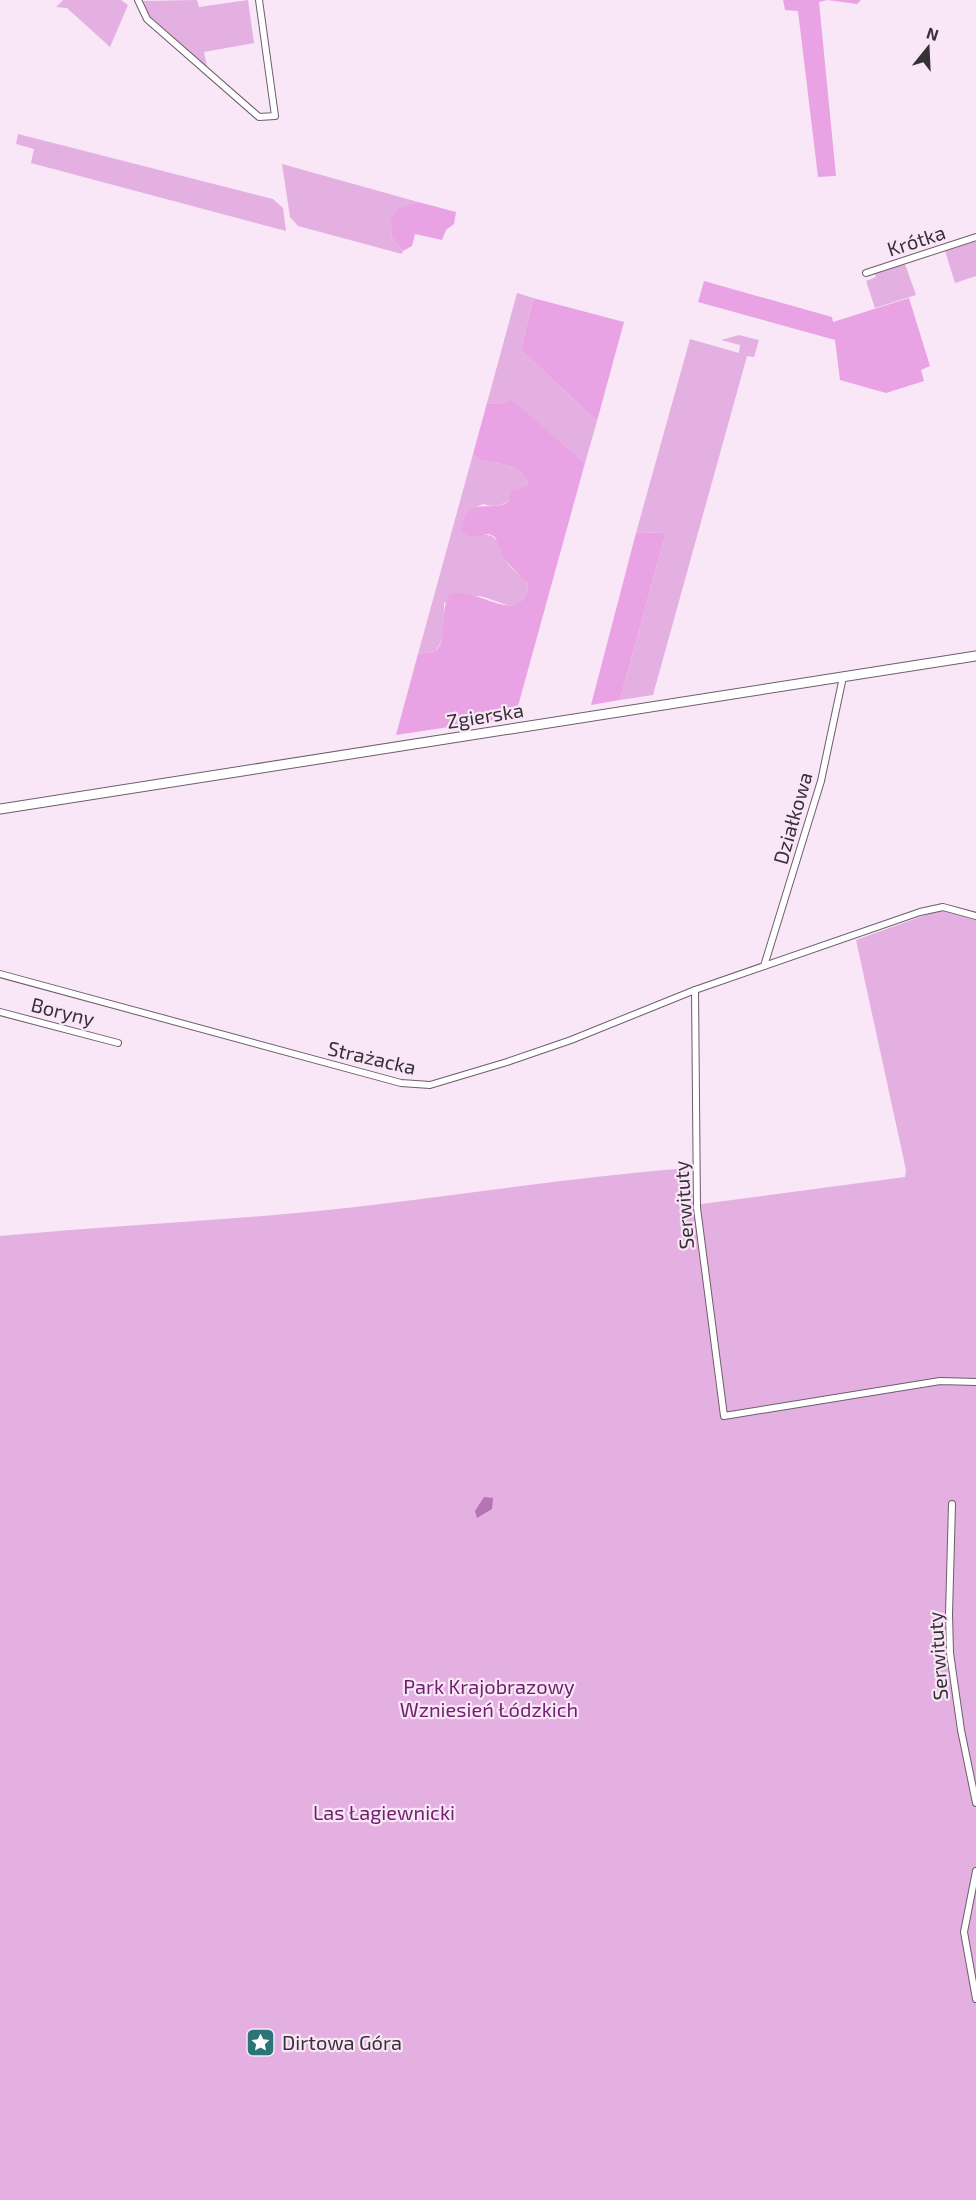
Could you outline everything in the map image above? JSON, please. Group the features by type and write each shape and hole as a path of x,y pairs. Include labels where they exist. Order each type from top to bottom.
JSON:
{"main road":[{"name":"Zgierska","path":"0,809 976,656"}],"street":[{"path":"138,0 147,19 264,119 275,116 259,0"},
{"name":"Krótka","path":"866,273 976,237"},
{"name":"Działkowa","path":"764,966 821,781 843,677"},
{"name":"Strażacka","path":"0,974 260,1046 416,1085 430,1085 571,1040 694,990 938,907 976,916"},
{"name":"Serwituty","path":"694,990 697,1208 724,1416 940,1381 976,1382"},
{"name":"Boryny","path":"0,1012 118,1043"},
{"name":"Serwituty","path":"952,1504 950,1653 960,1731 976,1803"},
{"path":"976,1871 964,1932 976,1999"}],"green space":[{"path":"63,0 121,0 128,5 110,47 67,8 56,7"},
{"path":"197,0 199,7 248,0 254,43 204,52 207,67 144,11 142,1"},
{"path":"18,134 273,199 283,208 286,231 31,163 34,149 16,144"},
{"path":"282,164 418,202 401,208 390,220 392,238 403,251 402,254 298,226 290,217"},
{"path":"976,241 976,276 955,283 945,251"},
{"path":"905,264 916,295 875,308 866,281 876,277 875,274"},
{"path":"517,293 533,298 521,350 597,421 585,463 512,401 501,404 487,403"},
{"path":"739,335 759,340 754,357 747,356 653,695 620,700 666,532 636,533 690,339 739,353 740,345 721,340"},
{"path":"473,454 479,459 516,469 523,474 528,483 513,498 502,504 490,506 483,504 471,510 482,535 488,535 496,540 505,560 528,584 525,596 521,603 515,606 477,596 444,603 444,636 436,651 418,654"},
{"name":"Las Łagiewnicki","path":"942,909 976,920 976,2200 0,2200 0,1236 316,1211 688,1168 694,1205 905,1177 906,1170 856,940"}],"shaded area":[{"path":"783,0 827,0 819,2 836,176 818,177 798,11 785,10"},
{"path":"827,0 861,0 857,4"},
{"path":"418,202 456,212 454,224 446,230 442,240 415,234 412,246 403,251 392,238 390,220 397,209"},
{"path":"704,281 832,317 833,322 909,298 930,366 921,370 924,381 886,393 840,380 835,340 698,302"},
{"path":"533,298 624,322 597,421 521,350"},
{"path":"512,400 585,463 515,717 396,735 418,654 436,651 440,645 445,608 450,594 472,595 508,605 517,604 524,598 528,584 504,559 495,537 489,534 470,537 462,532 467,513 472,509 508,502 512,490 524,487 528,483 523,474 516,469 479,459 473,454 487,403 501,404"},
{"path":"666,532 620,700 591,705 636,533"},
{"path":"484,1497 493,1498 492,1509 477,1518 475,1511"}],"place":[{"name":"Dirtowa Góra","path":"261,2042"}],"park label":[{"name":"Park Krajobrazowy Wzniesień Łódzkich","path":"489,1698"}]}
